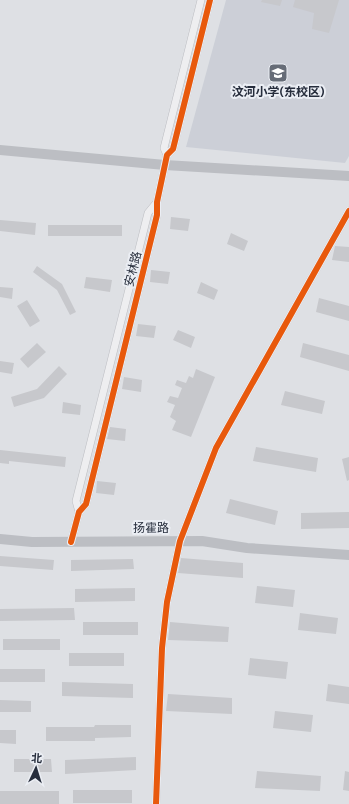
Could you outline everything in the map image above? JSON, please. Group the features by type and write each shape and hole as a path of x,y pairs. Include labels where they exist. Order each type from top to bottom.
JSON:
{"street":[{"name":"安林路","path":"166,160 164,148 201,0"},
{"name":"安林路","path":"71,542 79,512 86,504 157,215 157,202 166,160 173,149 210,0"},
{"path":"0,150 166,160 349,176"},
{"name":"安林路","path":"79,512 76,501 115,344 148,213 157,202"},
{"path":"156,804 162,648 167,602 180,541 216,448 349,211"},
{"path":"115,344 125,345"},
{"name":"扬霍路","path":"0,539 32,542 202,541 247,548 349,555"}],"shaded area":[{"name":"汶河小学(东校区)","path":"226,0 349,0 349,156 345,163 186,147"}],"building":[{"path":"262,0 282,0 280,6 261,2"},
{"path":"295,0 339,0 329,33 312,29 314,13 293,7"},
{"path":"171,217 190,219 188,231 170,229"},
{"path":"0,220 36,223 35,235 0,231"},
{"path":"48,225 122,225 122,236 48,236"},
{"path":"231,233 248,241 244,251 227,244"},
{"path":"335,246 349,247 349,262 332,260"},
{"path":"37,266 62,284 76,312 70,315 57,290 33,272"},
{"path":"151,270 170,272 168,284 150,282"},
{"path":"86,277 112,280 110,292 84,288"},
{"path":"201,282 218,290 214,300 197,293"},
{"path":"0,287 13,288 12,299 0,297"},
{"path":"319,298 349,306 349,321 316,312"},
{"path":"27,300 40,321 30,327 17,306"},
{"path":"138,324 156,326 154,338 136,336"},
{"path":"178,330 195,337 191,348 173,340"},
{"path":"37,343 46,352 28,368 20,359"},
{"path":"303,343 349,355 349,371 300,357"},
{"path":"0,361 14,363 12,374 0,372"},
{"path":"59,366 67,374 44,398 14,407 11,397 37,389"},
{"path":"196,369 215,377 191,437 172,430 176,421 170,417 175,405 167,402 170,396 178,398 182,388 175,385 177,380 186,383 189,376 193,378"},
{"path":"124,377 142,380 141,392 122,389"},
{"path":"285,391 325,401 322,414 281,405"},
{"path":"63,402 81,405 80,415 62,413"},
{"path":"110,427 126,429 125,441 107,439"},
{"path":"256,447 318,458 316,472 253,461"},
{"path":"0,450 66,457 65,467 9,461 9,464 0,463"},
{"path":"349,457 349,480 347,481 342,459"},
{"path":"97,481 116,483 114,495 96,493"},
{"path":"230,499 278,511 275,525 226,513"},
{"path":"349,512 349,528 301,529 301,513"},
{"path":"0,556 54,560 53,570 0,566"},
{"path":"181,558 243,563 243,578 178,573"},
{"path":"133,559 134,569 71,571 71,560"},
{"path":"257,586 295,590 293,607 255,603"},
{"path":"135,588 135,601 75,602 75,589"},
{"path":"74,608 75,620 0,621 0,609"},
{"path":"300,613 338,618 336,634 298,630"},
{"path":"83,622 138,622 138,635 83,635"},
{"path":"170,622 229,627 228,642 168,640"},
{"path":"3,639 60,639 60,650 3,650"},
{"path":"69,653 124,653 124,666 69,666"},
{"path":"250,658 288,662 286,679 248,675"},
{"path":"0,669 45,669 45,682 0,682"},
{"path":"62,682 133,684 133,698 62,696"},
{"path":"328,684 349,687 349,704 326,701"},
{"path":"168,694 232,698 232,714 166,711"},
{"path":"0,700 31,701 31,712 0,712"},
{"path":"275,711 313,715 311,732 273,728"},
{"path":"95,725 131,725 131,737 95,738 95,741 46,741 46,727 94,727"},
{"path":"0,730 16,730 16,744 0,743"},
{"path":"136,757 136,770 65,774 65,760"},
{"path":"14,759 51,759 52,772 14,772"},
{"path":"257,771 321,776 320,791 255,788"},
{"path":"345,771 349,772 349,791 343,790"},
{"path":"73,790 132,790 132,803 73,803"},
{"path":"0,791 59,791 59,804 0,804"}],"cycle path":[{"path":"71,542 79,512 86,504 157,215 157,202 167,155 173,149 210,0"},
{"path":"156,804 162,648 167,602 180,541 216,448 349,211"}],"place":[{"name":"汶河小学(东校区)","path":"278,73"}]}
